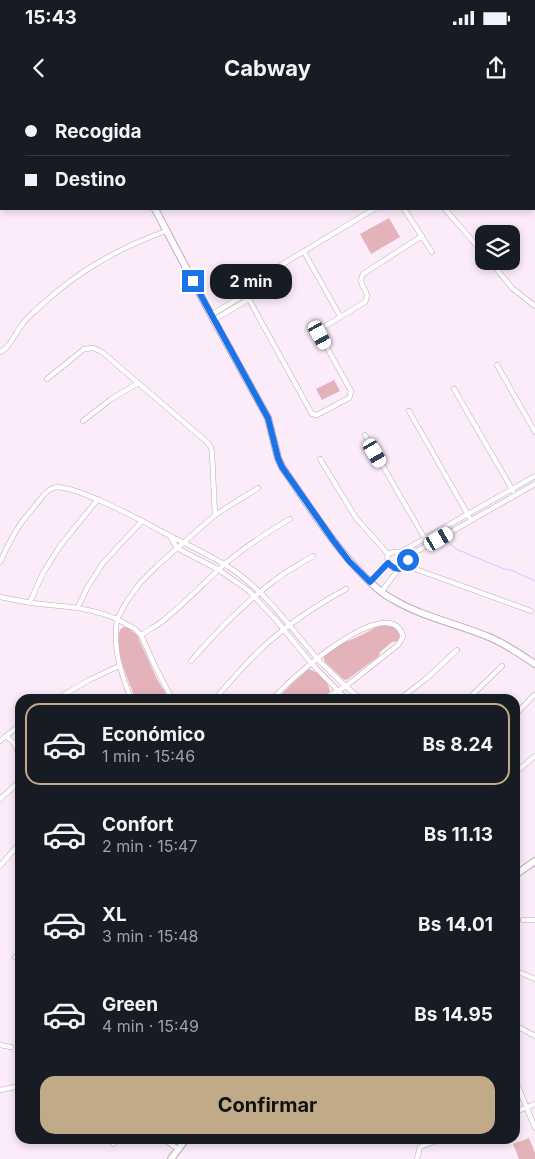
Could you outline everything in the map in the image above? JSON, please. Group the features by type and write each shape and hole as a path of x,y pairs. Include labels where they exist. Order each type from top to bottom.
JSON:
{"street":[{"path":"156,210 268,418 282,467 349,561 381,592 408,607 490,637 535,664"},
{"path":"212,317 246,294 263,276 372,210"},
{"path":"405,210 432,252"},
{"path":"446,210 475,244"},
{"path":"0,352 9,344 33,312 78,275 102,260 166,231"},
{"path":"246,294 312,414 317,415 349,398 351,394 319,332 340,316 365,302 368,294 361,283 363,274 422,236"},
{"path":"304,252 340,316"},
{"path":"497,270 512,288 535,306"},
{"path":"212,317 249,299"},
{"path":"46,379 84,349 93,348 102,352 211,447 215,515"},
{"path":"498,365 535,432"},
{"path":"83,421 110,400 138,383"},
{"path":"454,389 516,495"},
{"path":"409,411 472,520"},
{"path":"365,436 424,539"},
{"path":"320,459 356,518 388,554"},
{"path":"401,552 535,476"},
{"path":"407,557 535,484"},
{"path":"0,562 18,527 48,491 55,487 62,487 98,499 224,564 240,575 278,611 317,659 355,694"},
{"path":"129,694 120,666 115,636 117,619 127,601 140,583 158,565 215,515 258,488"},
{"path":"30,602 43,573 60,546 98,499"},
{"path":"141,635 170,615 224,564 263,535 290,519"},
{"path":"78,607 86,588 103,563 142,521"},
{"path":"170,536 177,548 219,570 255,596 311,664 340,694"},
{"path":"388,554 397,551 407,557"},
{"path":"388,554 388,563 398,570"},
{"path":"191,661 229,619 255,596 276,579 313,556"},
{"path":"407,557 407,566"},
{"path":"370,582 388,563"},
{"path":"381,592 398,570 407,566"},
{"path":"407,566 532,611"},
{"path":"220,694 274,637 289,625 346,589"},
{"path":"0,597 96,611 117,619 135,629 141,635 169,694"},
{"path":"277,694 317,659 344,639 380,622 396,625 401,630 403,637 398,645 346,686 332,694"},
{"path":"406,694 457,650"},
{"path":"65,694 89,680 120,666"},
{"path":"473,694 502,666"},
{"path":"520,710 534,695"},
{"path":"0,741 15,729"},
{"path":"6,736 15,745"},
{"path":"520,769 535,756"},
{"path":"0,799 15,786"},
{"path":"0,866 15,849"},
{"path":"520,872 535,861"},
{"path":"523,920 535,920"},
{"path":"520,973 535,979"},
{"path":"520,1028 535,1036"},
{"path":"0,1045 11,1047"},
{"path":"0,1090 15,1087"},
{"path":"520,1092 535,1128"},
{"path":"520,1110 535,1104"},
{"path":"172,1144 178,1149"},
{"path":"171,1159 182,1144"},
{"path":"417,1159 420,1147 428,1144"}],"shaded area":[{"path":"389,218 400,237 371,254 360,234"},
{"path":"334,380 340,391 322,400 316,389"},
{"path":"378,625 394,627 400,635 398,641 392,642 380,652 379,656 348,679 343,679 326,663 324,656"},
{"path":"123,627 128,628 137,635 166,694 134,694 120,656 120,630"},
{"path":"309,669 316,672 328,684 330,692 327,694 282,694"},
{"path":"529,1138 535,1153 535,1159 519,1159 513,1144 520,1144 520,1141"}],"waterway":[{"path":"444,539 456,549 535,581"}],"route":[{"path":"193,281 268,418 282,467 349,561 370,582 388,563 398,570 407,566 408,560"}]}
